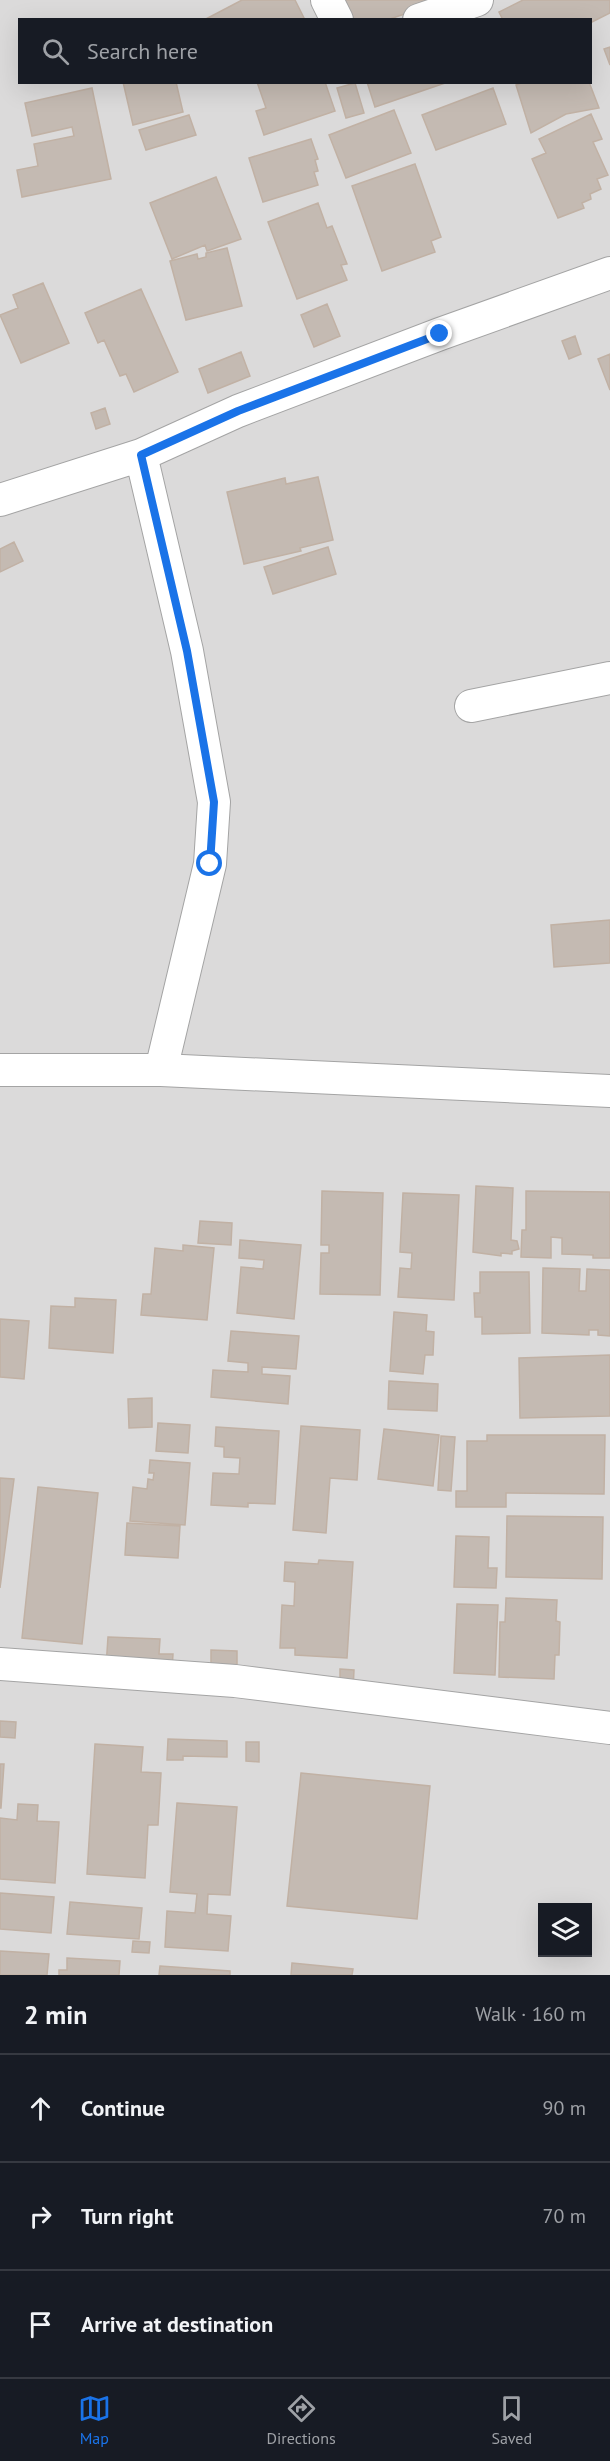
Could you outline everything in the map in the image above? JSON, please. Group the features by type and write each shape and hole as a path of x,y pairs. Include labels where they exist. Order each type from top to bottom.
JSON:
{"street":[{"path":"327,0 336,18"},
{"path":"425,18 477,0"},
{"path":"0,500 141,455 249,407 440,334 610,273"},
{"path":"141,455 187,651 214,802 210,864 161,1070"},
{"path":"471,705 610,678"},
{"path":"0,1070 161,1070 610,1091"},
{"path":"0,1664 235,1681 610,1728"}],"shaded area":[{"path":"0,0 610,0 610,1975 0,1975"}],"building":[{"path":"242,0 295,0 304,18 208,18"},
{"path":"345,0 443,0 393,18 351,18"},
{"path":"523,0 610,0 610,13 592,22 592,18 502,18 499,12"},
{"path":"610,47 610,65 604,49"},
{"path":"123,84 176,84 183,112 133,125"},
{"path":"258,84 326,84 335,111 264,135 256,111 266,108"},
{"path":"355,84 364,113 346,118 337,88"},
{"path":"368,84 442,84 375,107"},
{"path":"590,84 599,108 566,114 531,133 516,85"},
{"path":"92,88 111,179 22,197 17,170 38,166 34,144 74,136 72,127 32,136 25,103"},
{"path":"493,88 506,124 436,150 422,115"},
{"path":"394,110 411,153 346,178 329,135"},
{"path":"591,114 602,139 593,142 608,175 597,179 601,189 590,194 591,199 582,203 584,208 558,218 532,159 546,153 539,139"},
{"path":"189,115 196,135 146,150 139,130"},
{"path":"311,139 318,159 315,160 318,171 314,172 318,185 263,202 249,158"},
{"path":"415,164 441,237 431,241 435,252 382,271 352,186"},
{"path":"216,177 241,239 207,251 205,245 172,259 150,203"},
{"path":"318,203 327,228 332,226 347,264 341,265 347,280 297,299 268,222"},
{"path":"227,248 242,306 186,320 170,261 197,254 198,259 206,257 206,253"},
{"path":"43,283 69,343 21,363 0,315 18,308 13,295"},
{"path":"141,289 178,372 134,392 126,374 120,376 104,340 98,343 85,313"},
{"path":"327,304 340,336 314,347 301,315"},
{"path":"575,336 581,354 569,359 562,341"},
{"path":"241,352 250,376 208,393 199,369"},
{"path":"610,354 610,390 598,359"},
{"path":"105,408 110,424 96,429 91,413"},
{"path":"318,477 333,540 300,548 301,551 244,564 227,492 285,478 286,484"},
{"path":"14,542 23,561 0,572 0,549"},
{"path":"328,547 336,574 273,594 264,567"},
{"path":"610,920 610,963 554,967 551,925"},
{"path":"476,1186 513,1188 511,1240 517,1241 519,1249 512,1251 512,1254 501,1253 501,1256 473,1252"},
{"path":"322,1191 383,1193 380,1295 320,1294 321,1253 329,1253 329,1245 321,1245"},
{"path":"526,1191 610,1192 610,1258 562,1254 562,1238 551,1237 551,1258 521,1257 522,1230 526,1230"},
{"path":"403,1193 459,1195 454,1300 398,1297 400,1268 411,1269 412,1253 400,1252"},
{"path":"200,1221 232,1223 231,1245 198,1243"},
{"path":"240,1240 301,1245 294,1319 237,1313 241,1267 263,1269 264,1260 239,1258"},
{"path":"183,1245 214,1248 207,1320 141,1315 143,1294 151,1294 155,1248 183,1251"},
{"path":"543,1268 580,1269 579,1291 586,1291 587,1269 610,1270 610,1336 598,1335 598,1330 589,1330 589,1335 542,1333"},
{"path":"480,1272 529,1272 530,1333 482,1334 482,1317 475,1317 474,1293 480,1293"},
{"path":"75,1298 116,1300 113,1353 49,1348 51,1306 75,1307"},
{"path":"394,1312 427,1315 426,1331 434,1332 433,1355 425,1355 423,1374 390,1371"},
{"path":"0,1319 29,1321 24,1379 0,1377"},
{"path":"231,1331 299,1336 296,1369 262,1367 262,1374 290,1376 288,1404 211,1397 213,1370 248,1372 248,1363 228,1361"},
{"path":"610,1355 610,1416 520,1418 519,1358"},
{"path":"389,1381 438,1384 437,1411 388,1409"},
{"path":"152,1398 152,1427 129,1428 128,1399"},
{"path":"158,1423 190,1425 188,1453 156,1451"},
{"path":"301,1426 360,1430 357,1480 330,1478 326,1533 293,1530"},
{"path":"216,1427 279,1431 275,1504 248,1503 248,1507 211,1505 213,1473 239,1474 240,1458 224,1457 224,1447 215,1446"},
{"path":"384,1429 439,1435 433,1486 378,1479"},
{"path":"487,1435 605,1435 604,1494 506,1493 506,1507 456,1507 456,1491 467,1491 467,1441 487,1441"},
{"path":"441,1436 455,1437 451,1491 438,1490"},
{"path":"150,1460 190,1463 185,1525 130,1521 133,1487 147,1489 148,1479 153,1480 154,1473 149,1473"},
{"path":"0,1478 14,1479 0,1588"},
{"path":"38,1487 98,1493 82,1644 22,1638"},
{"path":"507,1516 603,1517 602,1579 506,1577"},
{"path":"127,1523 180,1526 178,1558 125,1555"},
{"path":"456,1536 489,1537 488,1568 497,1568 496,1588 454,1587"},
{"path":"319,1560 353,1562 347,1658 295,1655 295,1648 280,1648 282,1605 294,1606 295,1582 284,1581 285,1562 318,1564"},
{"path":"506,1598 557,1600 556,1621 560,1622 559,1655 555,1655 554,1679 499,1677 500,1622 505,1622"},
{"path":"457,1604 498,1605 495,1675 454,1673"},
{"path":"108,1637 160,1639 159,1654 173,1654 172,1670 106,1667"},
{"path":"211,1650 237,1651 237,1670 211,1670"},
{"path":"340,1669 354,1670 353,1691 340,1690"},
{"path":"0,1721 16,1722 15,1738 0,1737"},
{"path":"168,1739 227,1741 227,1757 183,1756 183,1760 167,1760"},
{"path":"246,1742 259,1742 259,1762 246,1761"},
{"path":"95,1744 143,1747 141,1772 161,1773 158,1825 148,1825 145,1878 87,1874"},
{"path":"0,1764 4,1764 1,1808 0,1808"},
{"path":"301,1773 430,1786 417,1919 287,1906"},
{"path":"177,1803 237,1807 230,1895 208,1894 207,1914 231,1916 228,1951 165,1947 167,1911 195,1913 197,1894 170,1892"},
{"path":"18,1804 38,1805 37,1821 59,1822 55,1883 0,1879 0,1818 17,1820"},
{"path":"0,1893 54,1897 51,1933 0,1929"},
{"path":"70,1902 142,1908 139,1939 67,1934"},
{"path":"133,1941 150,1942 149,1953 132,1952"},
{"path":"0,1951 49,1954 47,1975 0,1975"},
{"path":"67,1958 120,1961 119,1975 59,1975 59,1970 67,1970"},
{"path":"292,1963 353,1969 352,1975 291,1975"},
{"path":"160,1966 230,1971 230,1975 159,1975"}],"route":[{"path":"210,864 214,802 187,651 141,455 238,411 440,334"}]}
